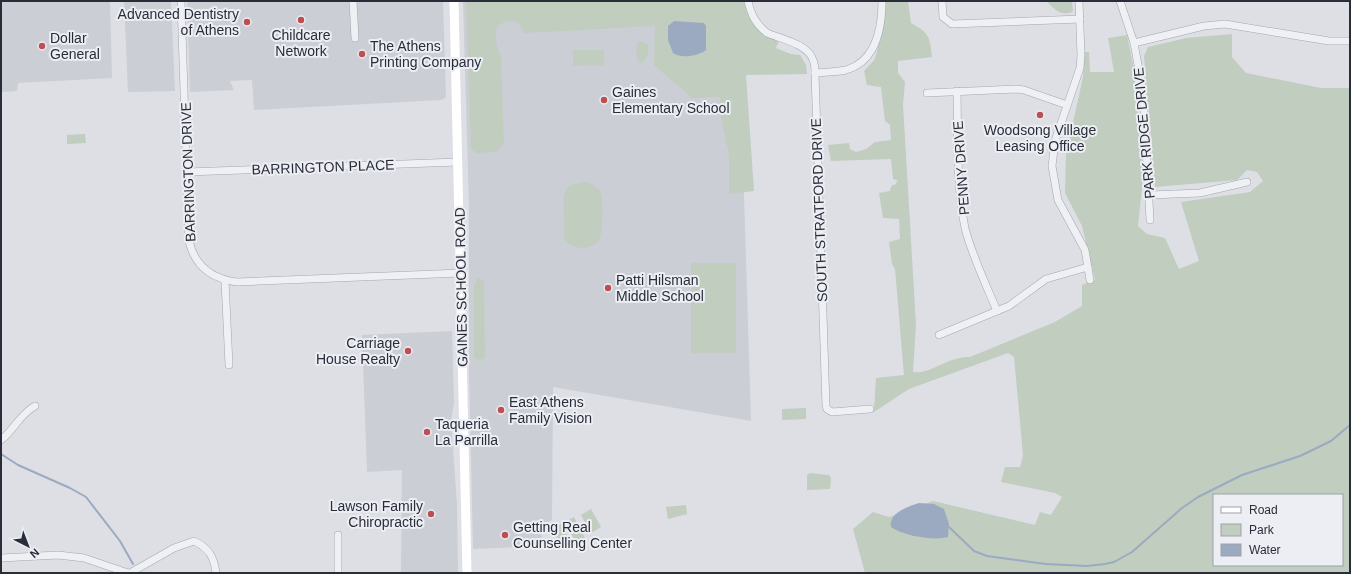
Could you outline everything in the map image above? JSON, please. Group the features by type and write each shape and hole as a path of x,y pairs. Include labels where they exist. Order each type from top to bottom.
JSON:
{"main road":[{"name":"GAINES SCHOOL ROAD","path":"454,1 467,573"}],"street":[{"name":"BARRINGTON DRIVE","path":"181,1 189,241 194,257 205,270 213,276 225,281 237,282 461,273"},
{"path":"353,1 355,38"},
{"name":"SOUTH STRATFORD DRIVE","path":"748,1 754,20 767,33 800,47 809,53 813,60 815,73 826,406 827,409 832,412 870,409"},
{"path":"815,73 846,70 863,61 876,44 882,17 882,1"},
{"path":"942,1 943,18 952,24 1080,19"},
{"path":"1079,1 1080,68 1055,140 1052,166 1054,183 1063,212 1085,250 1090,280"},
{"name":"PARK RIDGE DRIVE","path":"1120,1 1134,43 1143,92 1150,195 1150,220"},
{"path":"1134,43 1204,26 1225,24 1329,41 1350,41"},
{"path":"927,93 1024,90 1067,105"},
{"name":"PENNY DRIVE","path":"957,91 959,166 962,206 966,230 997,311"},
{"name":"BARRINGTON PLACE","path":"187,172 458,162"},
{"path":"1150,195 1200,193 1247,182"},
{"path":"939,335 1016,302 1046,279 1088,267"},
{"path":"225,281 229,365"},
{"path":"1,440 11,431 25,412 35,406"},
{"path":"338,535 338,573"},
{"path":"1,558 58,555 84,558 129,573 174,548 194,541 203,545 209,551 213,558 216,573"}],"shaded area":[{"path":"110,1 112,78 18,83 17,91 1,92 1,2"},
{"path":"124,1 171,1 175,91 128,92"},
{"path":"187,1 443,1 446,97 442,100 254,110 252,80 230,81 234,90 190,92"},
{"path":"463,1 738,1 751,421 553,387 552,520 540,526 543,546 473,549 469,372 469,205"},
{"path":"452,331 454,403 451,420 457,505 458,573 401,573 402,470 367,472 362,335"}],"green space":[{"path":"466,1 744,1 749,16 756,26 765,34 779,41 776,48 791,54 800,55 806,65 807,74 746,75 754,191 729,194 729,155 721,117 720,97 691,98 683,89 654,65 655,26 524,33 523,29 517,22 509,21 502,23 496,32 496,44 501,56 504,143 496,152 477,153 472,150 471,147"},
{"path":"883,1 908,1 911,23 928,36 932,57 898,61 898,73 905,82 903,105 916,325 913,372 926,371 954,359 970,357 1055,322 1082,306 1082,285 1095,280 1082,226 1065,193 1066,154 1083,77 1084,52 1089,52 1090,72 1114,72 1108,38 1127,35 1134,69 1143,178 1138,226 1147,234 1165,238 1179,269 1199,261 1181,202 1250,192 1263,181 1257,172 1247,170 1237,180 1155,187 1144,56 1148,47 1186,38 1232,34 1232,57 1246,73 1321,88 1350,88 1350,573 865,573 853,529 873,512 889,517 933,501 1035,525 1040,512 1051,515 1062,497 1055,493 1001,482 1005,467 1020,467 1023,455 1014,357 1008,353 909,389 874,412 876,378 904,375 895,269 892,264 889,242 900,239 899,219 883,218 879,193 890,191 891,186 896,184 897,180 893,179 891,159 831,161 828,145 849,143 850,149 856,152 866,149 875,142 891,140 890,125 885,121 881,87 867,85 864,71 875,59 882,31"},
{"path":"1047,1 1072,1 1073,11 1066,14 1058,12"},
{"path":"641,41 648,45 648,50 645,60 640,63 637,57 636,49 637,44"},
{"path":"573,50 604,50 604,65 573,66"},
{"path":"85,134 86,143 67,144 67,135"},
{"path":"587,182 594,185 601,194 602,225 600,237 596,244 582,248 568,243 565,239 564,197 570,185"},
{"path":"691,263 736,263 736,353 691,353"},
{"path":"480,278 484,282 485,357 484,359 478,360 474,358 474,285 477,281 476,279"},
{"path":"806,408 806,419 782,420 782,409"},
{"path":"810,473 829,475 831,478 830,489 807,490 807,475"},
{"path":"686,505 687,514 668,519 666,507"},
{"path":"591,509 601,527 591,533 581,515"},
{"path":"574,517 585,538 576,543 565,522"},
{"path":"561,524 573,545 563,550 552,529"}],"water":[{"path":"674,21 704,23 706,26 706,50 699,54 690,56 681,56 673,53 668,40 668,26"},
{"path":"919,503 934,504 944,509 949,524 948,537 919,537 903,533 891,527 891,522 896,514 905,508"}],"waterway":[{"path":"949,527 974,551 987,556 1046,564 1087,566 1114,562 1132,552 1182,508 1198,497 1242,475 1300,456 1331,441 1350,425"},
{"path":"1,454 18,465 70,488 86,497 120,541 133,564"}],"place":[{"name":"Childcare Network","path":"301,20"},
{"name":"Advanced Dentistry of Athens","path":"247,22"},
{"name":"Dollar General","path":"42,46"},
{"name":"The Athens Printing Company","path":"362,54"},
{"name":"Gaines Elementary School","path":"604,100"},
{"name":"Woodsong Village Leasing Office","path":"1040,115"},
{"name":"Patti Hilsman Middle School","path":"608,288"},
{"name":"Carriage House Realty","path":"408,351"},
{"name":"East Athens Family Vision","path":"501,410"},
{"name":"Taqueria La Parrilla","path":"427,432"},
{"name":"Lawson Family Chiropractic","path":"431,514"},
{"name":"Getting Real Counselling Center","path":"505,535"}]}
